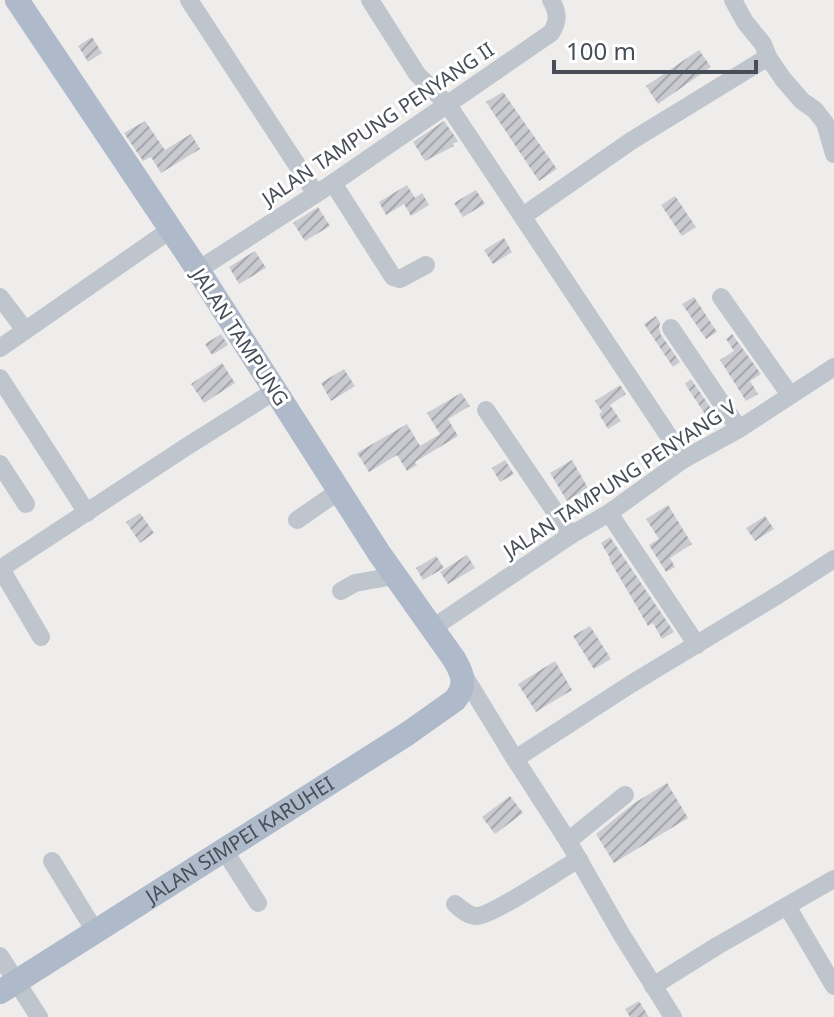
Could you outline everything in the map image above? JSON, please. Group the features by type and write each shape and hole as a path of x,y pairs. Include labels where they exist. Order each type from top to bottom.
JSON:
{"main road":[{"name":"JALAN TAMPUNG","path":"17,0 198,270 394,576 463,674"},
{"name":"JALAN SIMPEI KARUHEI","path":"8,987 407,734 460,694 463,674"}],"street":[{"path":"189,0 316,194"},
{"path":"370,0 417,74 448,105 684,459"},
{"name":"JALAN TAMPUNG PENYANG II","path":"198,270 333,183 551,33 558,18 551,0"},
{"path":"733,0 783,79 825,123 831,133 834,154"},
{"path":"523,216 631,141 768,57"},
{"path":"333,183 393,277 400,279 426,265"},
{"path":"0,348 170,230"},
{"path":"0,297 25,330"},
{"path":"721,297 790,395"},
{"path":"671,328 739,429"},
{"name":"JALAN TAMPUNG PENYANG V","path":"431,629 609,513 684,459 739,429 834,367"},
{"path":"0,378 87,513"},
{"path":"41,637 1,569 275,391"},
{"path":"486,410 571,535"},
{"path":"0,464 26,504"},
{"path":"297,520 339,491"},
{"path":"609,513 697,645"},
{"path":"515,759 834,559"},
{"path":"341,591 355,583 394,576"},
{"path":"463,674 673,1017"},
{"path":"568,841 625,795"},
{"path":"224,850 258,903"},
{"path":"455,904 474,916 491,913 579,859"},
{"path":"52,861 95,931"},
{"path":"653,986 834,879"},
{"path":"787,906 833,982"},
{"path":"0,956 8,987 39,1017"}],"building":[{"path":"92,37 102,53 88,62 78,46"},
{"path":"699,50 711,67 658,104 646,86"},
{"path":"503,92 557,169 539,181 486,102"},
{"path":"145,121 165,150 191,134 200,149 161,173 151,157 143,161 124,133"},
{"path":"444,121 458,141 425,161 413,142"},
{"path":"407,185 415,198 422,193 429,205 411,216 404,204 386,215 379,202"},
{"path":"476,190 485,204 463,217 454,203"},
{"path":"675,196 696,227 682,236 661,205"},
{"path":"318,207 330,226 305,241 293,223"},
{"path":"504,238 512,252 493,264 484,250"},
{"path":"255,251 266,268 239,284 229,267"},
{"path":"694,297 717,332 706,339 682,304"},
{"path":"656,316 661,335 680,362 673,367 644,324"},
{"path":"221,334 228,345 212,355 205,344"},
{"path":"732,334 761,374 750,381 758,394 746,401 720,360 734,351 726,339"},
{"path":"222,363 235,383 204,403 191,384"},
{"path":"344,369 355,386 331,401 321,383"},
{"path":"691,379 712,410 705,414 685,384"},
{"path":"620,385 626,394 610,405 621,421 608,429 595,401"},
{"path":"461,393 470,406 448,419 458,436 415,462 417,465 407,471 397,455 369,472 357,453 407,424 420,446 440,434 427,413"},
{"path":"505,460 514,474 500,482 492,468"},
{"path":"572,460 588,488 567,501 550,473"},
{"path":"668,505 692,544 670,558 675,567 666,572 649,545 659,539 646,519"},
{"path":"140,513 154,533 140,543 126,522"},
{"path":"765,516 774,529 755,541 746,528"},
{"path":"610,537 674,632 662,639 653,623 648,626 601,543"},
{"path":"467,555 475,568 448,584 440,572"},
{"path":"436,556 444,568 423,580 416,568"},
{"path":"590,626 611,659 594,669 573,636"},
{"path":"555,661 572,690 536,712 518,684"},
{"path":"667,783 688,818 614,863 596,834 633,804"},
{"path":"510,796 523,813 495,834 482,817"},
{"path":"639,1001 649,1017 630,1017 625,1009"}]}
